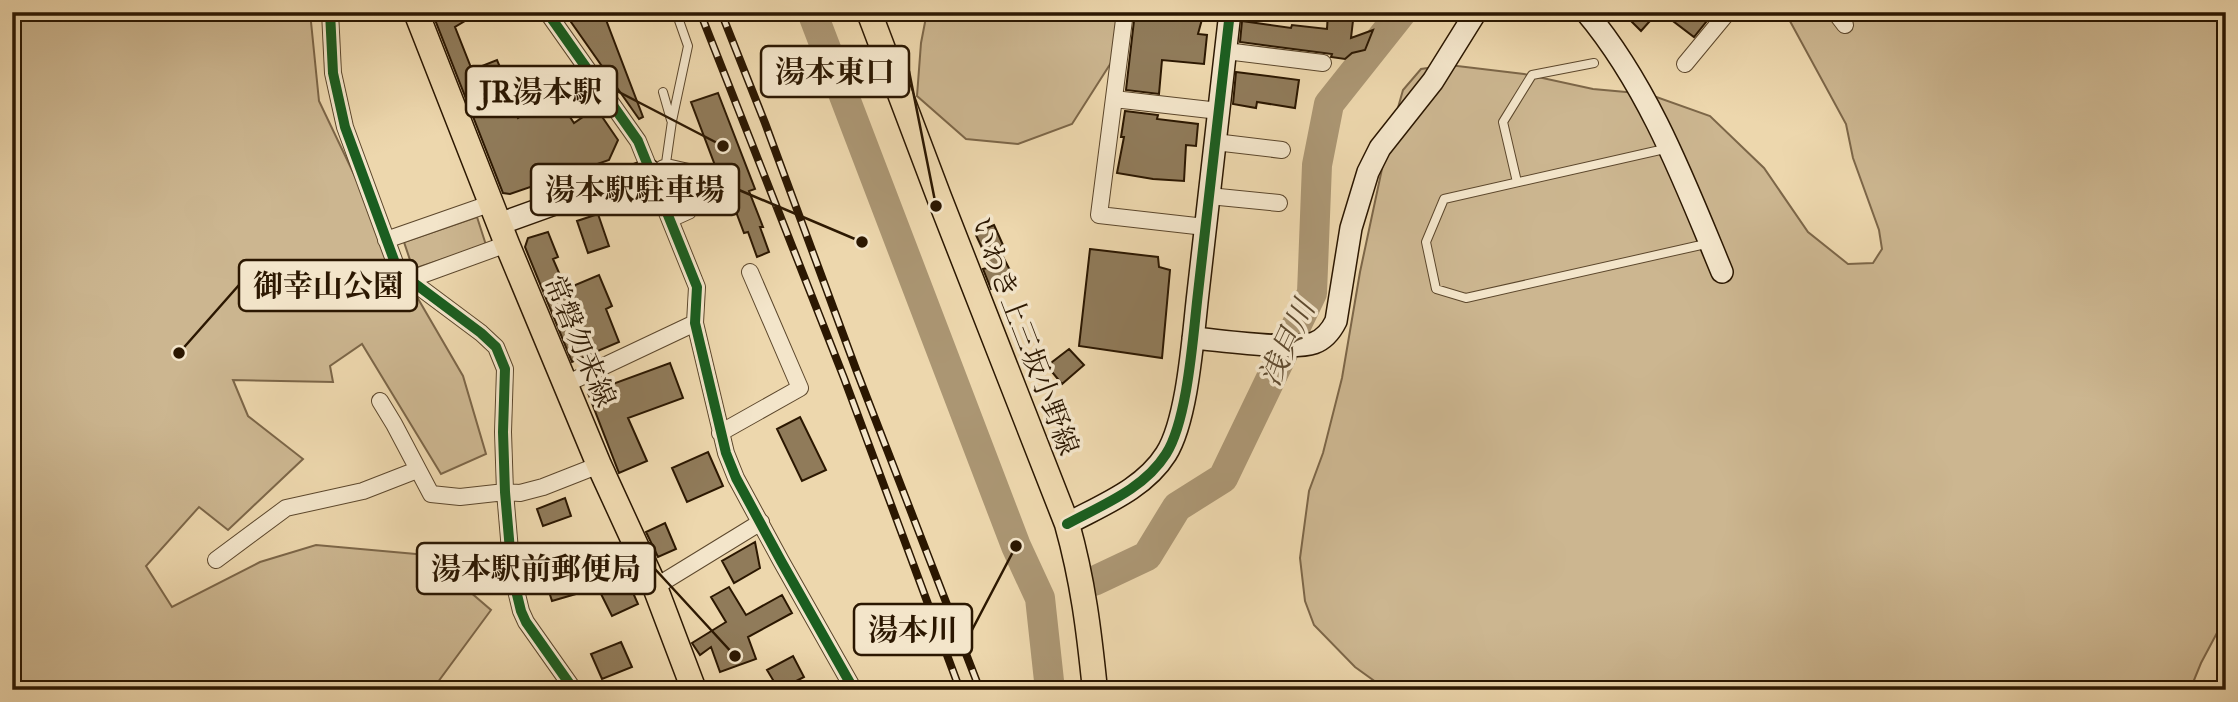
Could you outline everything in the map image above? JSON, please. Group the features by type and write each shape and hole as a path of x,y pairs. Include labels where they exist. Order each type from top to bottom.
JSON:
{"main road":[{"name":"常磐勿来線","path":"416,12 599,465 655,587 694,690"},
{"name":"いわき上三坂小野線","path":"869,12 1068,524 1086,603 1096,690"}],"street":[{"path":"330,12 330,43 338,100 345,127 398,271 481,333 496,347 501,356 505,369 505,492 512,574 521,611 573,690"},
{"path":"547,12 657,167 671,223 697,287 695,323 720,433 736,478 855,690"},
{"path":"1125,12 1099,215 1205,228"},
{"path":"1068,524 1134,487 1152,473 1167,453 1177,428 1193,338 1230,12"},
{"path":"1193,338 1301,346 1321,340 1330,332 1336,321 1351,228 1368,172 1380,148 1433,81 1476,12"},
{"path":"1586,12 1598,26 1647,104 1669,148 1722,272"},
{"path":"1685,64 1728,12"},
{"path":"1226,51 1323,63"},
{"path":"1114,99 1219,111"},
{"path":"1215,142 1282,150"},
{"path":"408,280 500,224 657,167"},
{"path":"1209,195 1279,203"},
{"path":"386,240 500,224"},
{"path":"720,433 800,388 750,272"},
{"path":"566,384 695,323"},
{"path":"380,401 431,494 460,497 520,493 599,465"},
{"path":"216,560 286,508 363,491 417,470"},
{"path":"655,587 761,522"}],"lane":[{"path":"671,223 691,214 699,199 688,168 657,167 672,121 688,46 676,12"},
{"path":"1517,183 1503,122 1532,75 1594,63"},
{"path":"663,92 672,121"},
{"path":"1669,148 1444,199 1426,242 1436,289 1466,298 1710,243"}],"shaded area":[{"path":"12,12 310,12 319,101 392,254 463,376 486,454 441,474 362,344 330,366 333,382 233,380 248,416 303,459 228,530 199,507 146,566 172,607 260,562 316,545 427,555 491,610 432,690 12,690"},
{"path":"927,12 1115,12 1121,47 1072,124 1018,144 966,139 917,96 921,43"},
{"path":"1785,12 2226,12 2226,616 2190,690 1387,690 1355,667 1314,625 1305,601 1300,558 1309,491 1323,453 1342,378 1360,272 1386,150 1403,90 1421,69 1449,65 1524,74 1593,89 1648,94 1710,116 1764,168 1808,232 1848,264 1873,263 1882,249 1879,230 1853,158 1846,124"},
{"path":"477,217 486,245 413,269 404,242"}],"building":[{"path":"432,12 480,12 455,27 472,70 497,60 505,79 502,80 518,118 546,98 558,99 574,123 596,108 618,140 609,160 510,194 503,193"},
{"path":"564,12 603,12 643,117 639,119"},
{"path":"1135,12 1204,12 1198,34 1207,35 1204,64 1162,60 1159,94 1126,90"},
{"path":"1328,12 1354,12 1351,38 1373,30 1365,50 1352,53 1345,59 1331,57 1332,54 1240,42 1242,21 1291,28 1292,25 1327,29"},
{"path":"1622,12 1658,12 1641,31"},
{"path":"1661,12 1714,12 1694,37"},
{"path":"1236,72 1299,80 1295,108 1257,102 1256,108 1233,104"},
{"path":"718,93 755,189 749,191 769,252 757,257 748,232 744,233 730,196 727,197 691,102"},
{"path":"1125,111 1158,115 1157,119 1198,124 1196,146 1186,145 1184,181 1117,173 1124,137 1121,137"},
{"path":"598,214 609,246 588,253 577,221"},
{"path":"994,225 1003,245 998,247 1014,278 991,289 983,269 991,267 975,233"},
{"path":"548,232 558,257 553,259 566,289 599,275 612,306 606,309 619,342 572,362 525,247 528,238"},
{"path":"1090,249 1158,257 1159,267 1170,270 1162,358 1079,346"},
{"path":"1069,349 1084,365 1062,384 1047,366"},
{"path":"670,363 683,398 628,418 647,461 619,473 588,393"},
{"path":"800,417 826,470 802,481 777,429"},
{"path":"708,452 723,486 687,502 672,468"},
{"path":"565,498 571,516 543,526 537,509"},
{"path":"665,523 676,549 658,557 646,532"},
{"path":"755,542 760,568 734,583 722,561"},
{"path":"586,566 593,589 552,601 545,579"},
{"path":"626,577 638,604 612,616 599,590"},
{"path":"729,587 746,615 782,595 792,613 748,637 756,659 720,672 711,647 700,655 692,643 726,622 711,597"},
{"path":"621,642 632,667 602,679 591,654"},
{"path":"793,656 804,677 779,690 767,670"}],"waterway":[{"path":"812,12 1016,546 1040,598 1050,690"},
{"name":"浅貝川","path":"1094,581 1147,556 1177,507 1223,478 1312,293 1317,165 1329,104 1402,12"}],"railway":[{"path":"700,12 844,378 960,690"},
{"path":"721,12 980,690"}],"cycle path":[{"path":"330,12 333,73 345,127 398,271 481,333 496,347 505,369 505,492 512,574 526,622 574,690"},
{"path":"547,12 638,141 697,287 695,323 726,453 736,478 854,690"},
{"path":"1067,524 1121,495 1146,477 1166,454 1180,420 1191,353 1230,12"}],"place":[{"name":"JR湯本駅","path":"723,146"},
{"name":"湯本東口","path":"936,206"},
{"name":"湯本駅駐車場","path":"862,242"},
{"name":"御幸山公園","path":"179,353"},
{"name":"湯本川","path":"1016,546"},
{"name":"湯本駅前郵便局","path":"735,656"}]}
